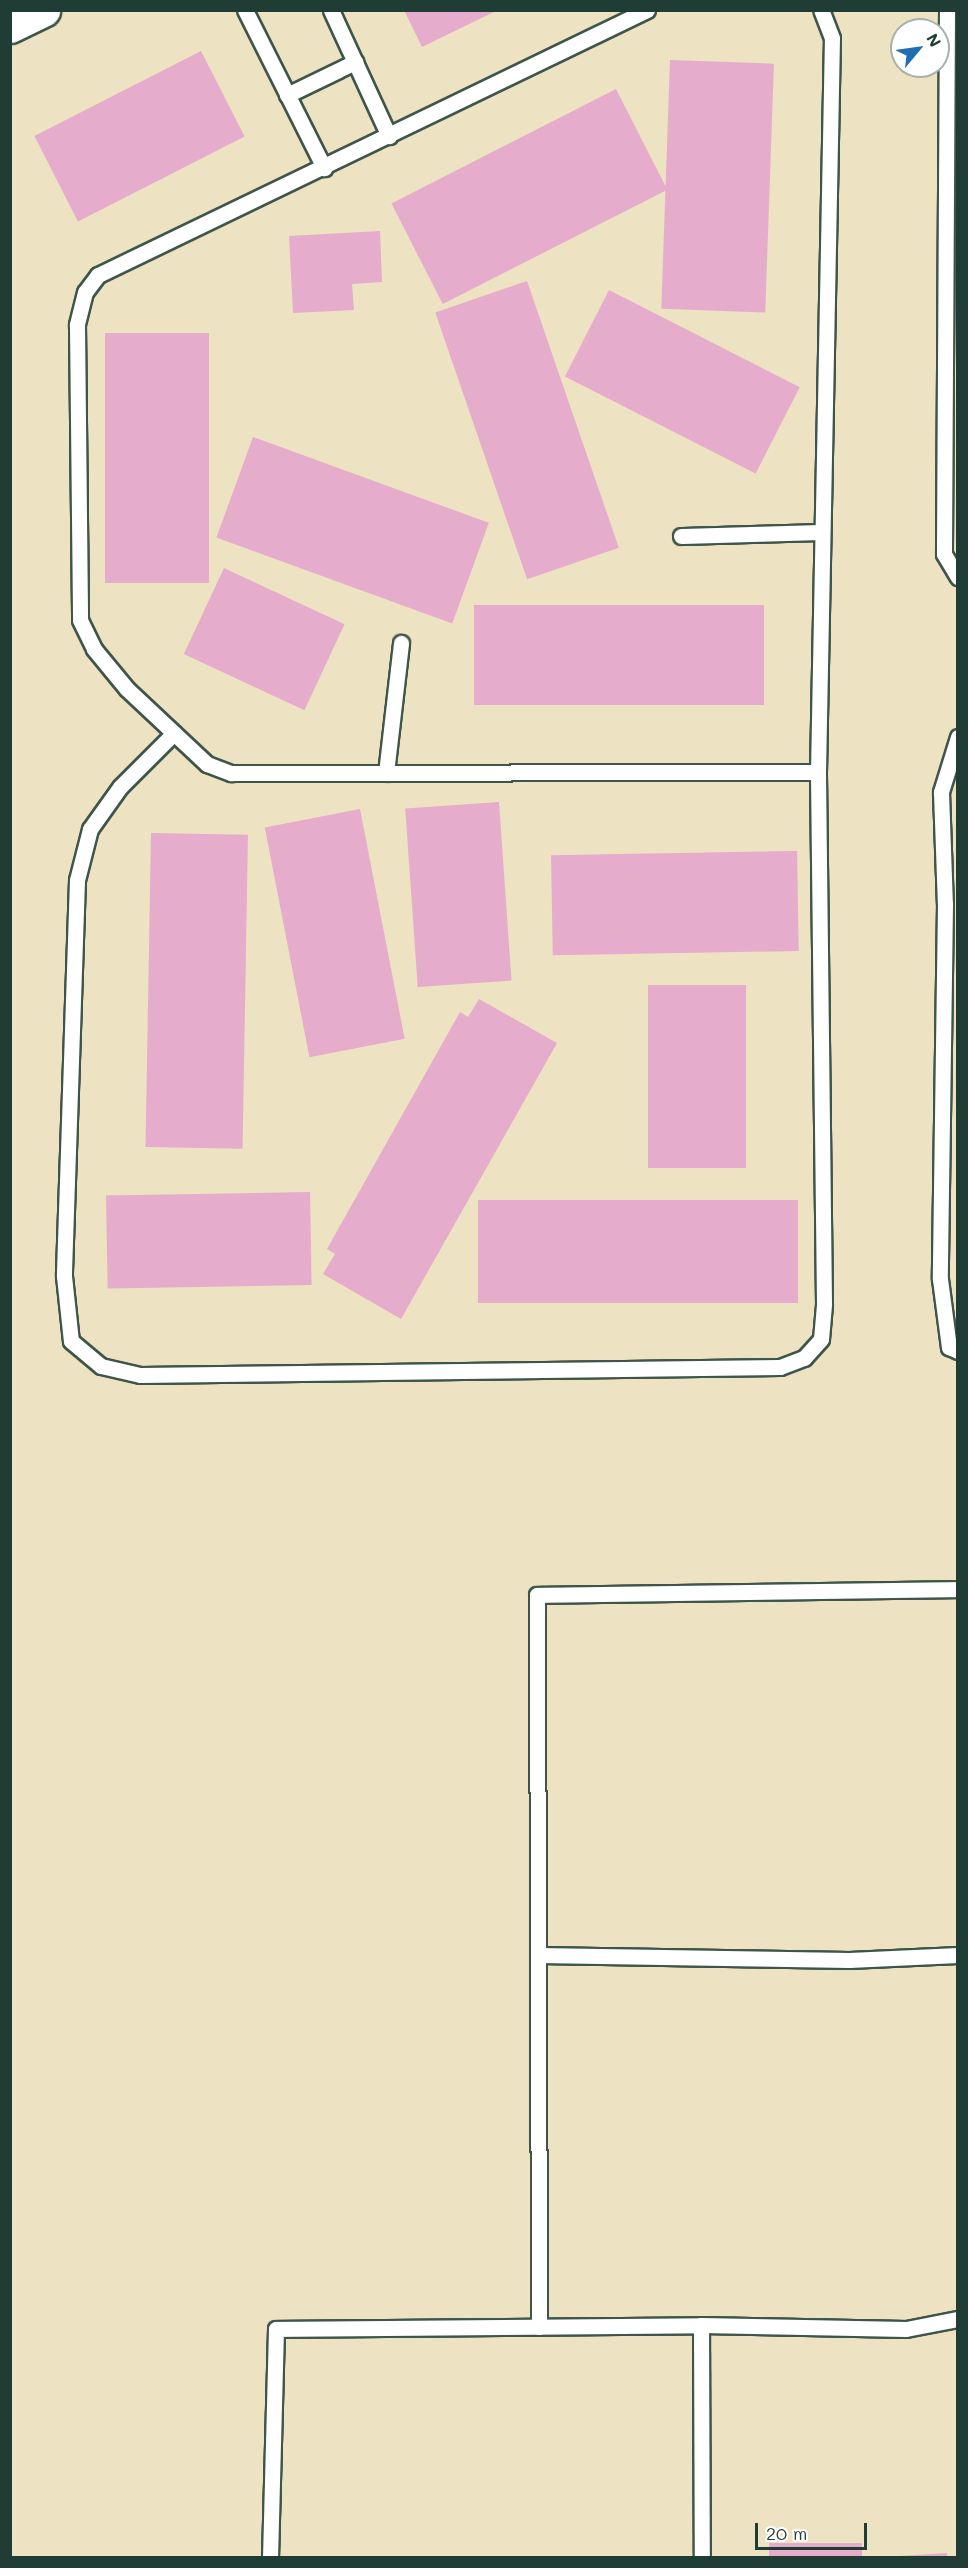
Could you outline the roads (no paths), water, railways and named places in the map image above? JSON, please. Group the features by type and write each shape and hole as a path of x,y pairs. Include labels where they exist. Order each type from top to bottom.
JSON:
{"main road":[{"path":"10,26 43,10"}],"lane":[{"path":"245,10 324,168"},
{"path":"331,10 389,136"},
{"path":"647,10 324,168 98,275 85,292 77,325 80,620 94,649 127,689 207,764 231,773 818,772"},
{"path":"174,733 120,788 90,829 77,880 64,1276 72,1341 100,1366 140,1375 780,1367 804,1359 821,1339 824,1303 818,772 832,38 821,10"},
{"path":"947,10 952,134 944,554 957,577"},
{"path":"287,95 355,62"},
{"path":"681,536 822,532"},
{"path":"386,773 401,643"},
{"path":"957,737 941,792 945,904 940,1279 949,1347 957,1351"},
{"path":"539,2327 537,1595 957,1589"},
{"path":"538,1955 849,1960 957,1955"},
{"path":"270,2558 276,2329 701,2325 906,2329 957,2319"},
{"path":"701,2325 702,2558"}]}
